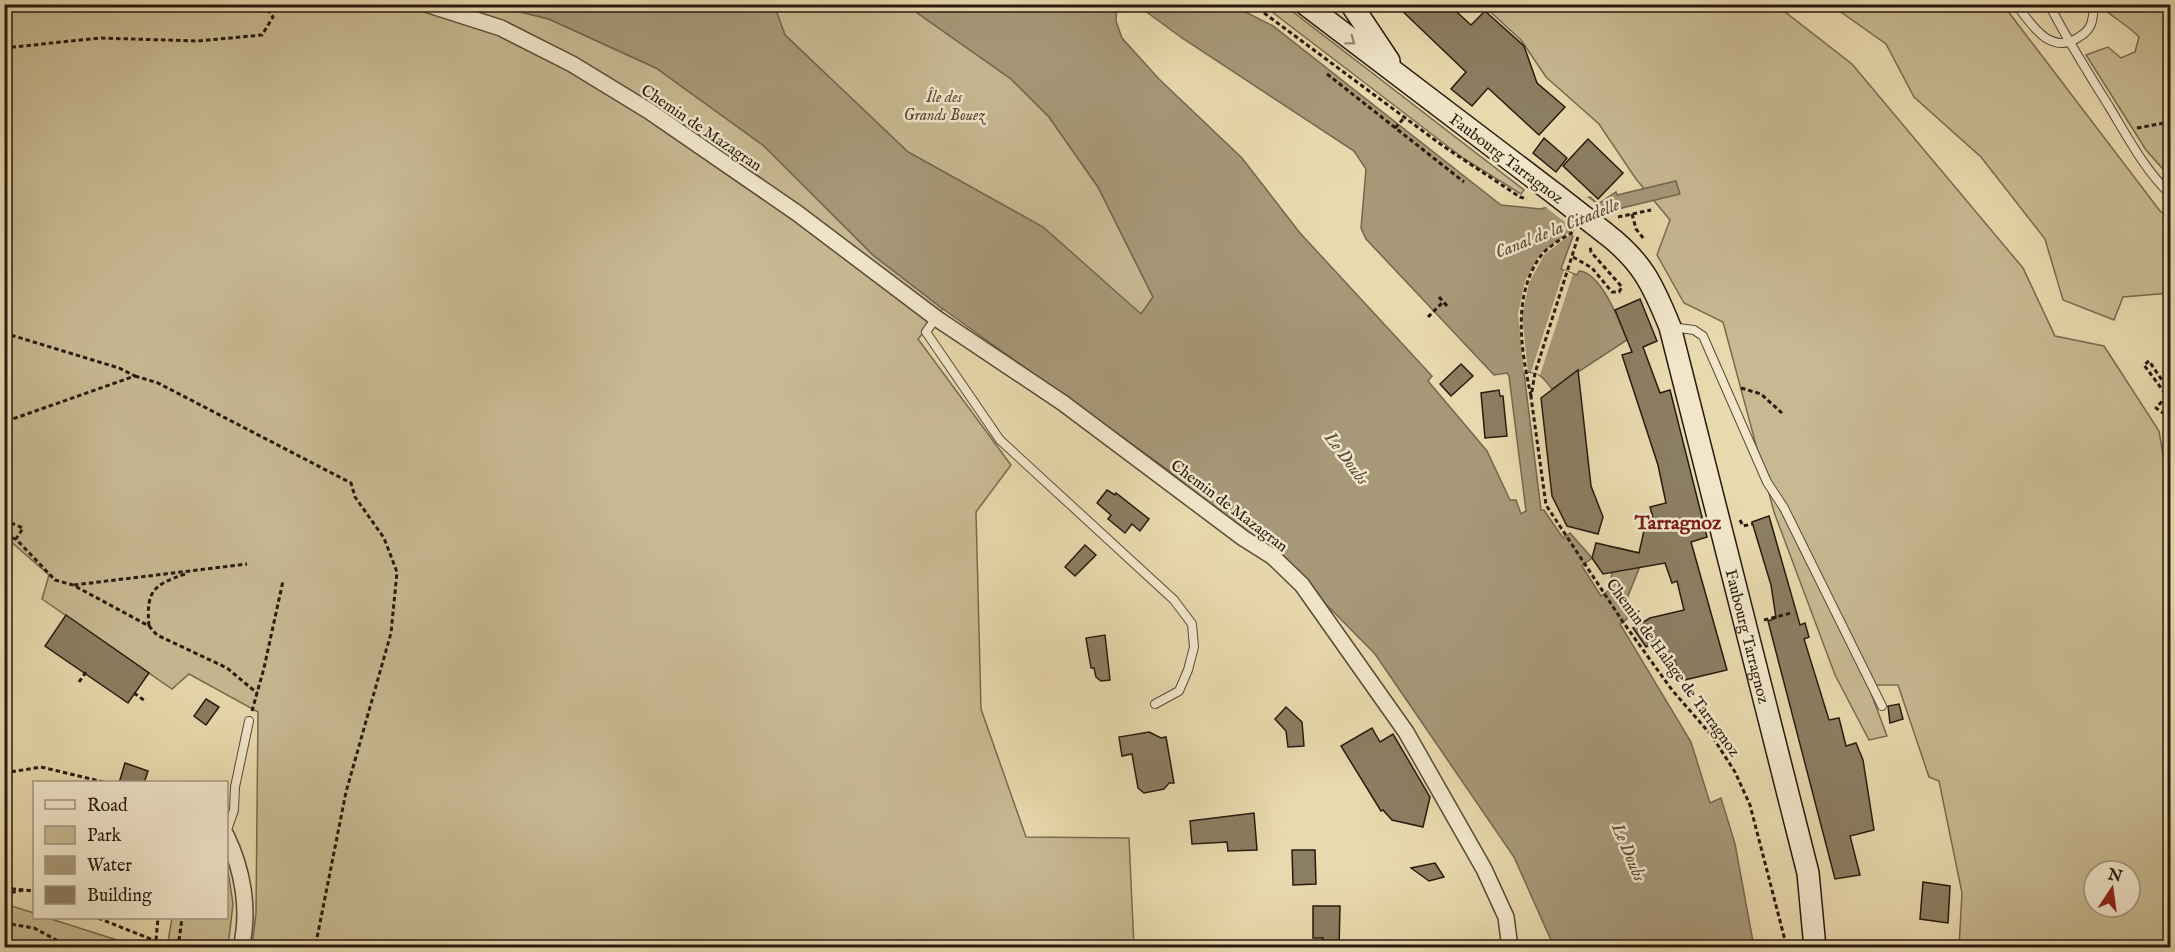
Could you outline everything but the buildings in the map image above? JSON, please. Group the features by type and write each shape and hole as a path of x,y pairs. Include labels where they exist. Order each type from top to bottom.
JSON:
{"main road":[{"name":"Faubourg Tarragnoz","path":"1305,4 1401,79 1556,194 1598,236 1639,262 1653,285 1671,327 1808,873 1815,948"},
{"name":"Faubourg Tarragnoz","path":"1351,4 1401,79"}],"street":[{"name":"Chemin de Mazagran","path":"426,4 501,28 572,64 649,111 797,213 936,318 1132,454 1243,538 1273,557 1302,585 1406,732 1484,869 1506,917 1510,948"},
{"path":"228,838 234,852 245,896 241,948"}],"lane":[{"path":"2016,4 2037,30 2056,44 2070,43 2086,33 2093,22 2094,4"},
{"path":"2049,4 2070,43 2124,130 2155,178 2170,194"},
{"path":"936,318 926,332 1000,440 1174,600 1192,624 1194,647 1179,691 1155,704"},
{"path":"1671,327 1694,330 1703,336 1767,482 1784,508 1882,706"},
{"path":"228,828 234,810 231,787 249,721"}],"path":[{"path":"4,48 100,38 198,41 262,35 273,17 263,4"},
{"path":"1252,4 1404,118 1520,197 1528,199"},
{"path":"1327,74 1464,182"},
{"path":"1395,128 1404,118"},
{"path":"2124,130 2170,122"},
{"path":"1632,214 1636,229"},
{"path":"1531,397 1521,314 1527,281 1541,255 1570,234"},
{"name":"Chemin de Halage de Tarragnoz","path":"1598,236 1591,252 1622,287 1619,292 1612,292 1592,268 1573,257 1535,373 1531,397 1546,505 1623,622 1672,690 1712,736 1735,772 1750,805 1787,948"},
{"path":"1439,297 1448,308"},
{"path":"1428,317 1443,302"},
{"path":"4,333 119,368 158,383 351,483 355,497 384,538 397,572 391,633 346,792 315,948"},
{"path":"2170,392 2149,361 2144,365 2167,396 2156,408 2170,418"},
{"path":"4,422 135,376"},
{"path":"1727,388 1746,389 1761,394 1782,413"},
{"path":"4,520 23,528 16,540"},
{"path":"1743,526 1752,524"},
{"path":"4,536 16,540 55,580 73,585 148,626 157,635 227,668 257,693"},
{"path":"73,585 247,564"},
{"path":"148,626 147,610 156,585 191,571"},
{"path":"249,721 283,581"},
{"path":"1767,620 1791,613"},
{"path":"79,682 86,672"},
{"path":"134,693 145,701"},
{"path":"4,773 41,767 96,781"},
{"path":"4,888 33,891"},
{"path":"4,894 29,889"},
{"path":"101,919 173,948"},
{"path":"156,940 158,919"},
{"path":"178,948 182,919"},
{"path":"4,923 34,928 71,948"}],"green space":[{"path":"490,4 549,19 656,68 764,146 873,255 943,309 918,339 1011,465 976,512 981,709 1026,837 1129,838 1134,947 252,947 256,913 258,712 189,674 172,689 42,599 49,575 10,541 5,544 5,5"},
{"name":"Île des Grands Bouez","path":"774,5 906,5 1011,79 1049,117 1098,187 1153,297 1141,315 1043,227 908,152 785,35"},
{"path":"1263,5 1284,5 1524,190 1521,194 1463,158"},
{"path":"1483,5 1776,5 1852,64 2023,268 2055,336 2104,346 2159,431 2170,495 2170,925 2165,947 1959,947 1962,893 1939,781 1929,777 1898,685 1868,685 1887,736 1869,740 1835,675 1774,512 1723,322 1684,303 1657,255 1670,220 1636,179 1599,124 1546,77 1521,40"},
{"path":"1831,5 2008,5 2007,10 2160,211 2170,218 2170,293 2123,297 2114,320 2063,300 2045,239 1981,157 1914,97 1886,44"},
{"path":"2100,5 2170,5 2170,177 2146,150 2086,55 2108,47 2121,58 2135,52 2139,37"},
{"path":"228,871 233,904 228,947 167,947 172,919 228,919"},
{"path":"5,904 33,913 33,919 51,919 139,947 5,947"}],"water":[{"path":"490,5 774,5 785,35 908,152 1043,227 1141,314 1153,297 1098,187 1049,117 1011,79 906,5 1117,5 1116,21 1122,38 1159,79 1242,158 1300,233 1432,376 1428,381 1487,451 1510,500 1516,500 1521,514 1526,511 1509,376 1507,373 1494,375 1366,239 1361,228 1366,169 1354,151 1182,38 1137,5 1232,5 1273,26 1501,205 1540,209 1590,197 1598,204 1616,192 1617,195 1676,181 1680,194 1618,209 1569,232 1573,236 1561,269 1577,275 1579,271 1595,280 1609,299 1627,340 1552,389 1537,374 1524,373 1541,510 1544,510 1563,538 1570,533 1592,558 1582,566 1601,596 1608,591 1618,548 1645,554 1628,596 1627,619 1620,624 1691,742 1710,803 1721,798 1735,844 1754,947 1554,947 1514,857 1375,654 1306,584 1164,467 943,309 873,255 764,146 656,68 549,19"}],"pier":[{"path":"1587,197 1611,216 1576,231 1543,205"},
{"path":"1569,232 1571,234 1544,255 1529,283 1522,315 1528,372 1524,373 1518,314 1525,281 1540,254"},
{"path":"1564,270 1573,274 1540,375 1531,372"}],"district":[{"name":"Tarragnoz","path":"1678,522"}],"water label":[{"name":"Canal de la Citadelle","path":"1557,228"},
{"name":"Le Doubs","path":"1347,458"},
{"name":"Le Doubs","path":"1629,852"}]}
